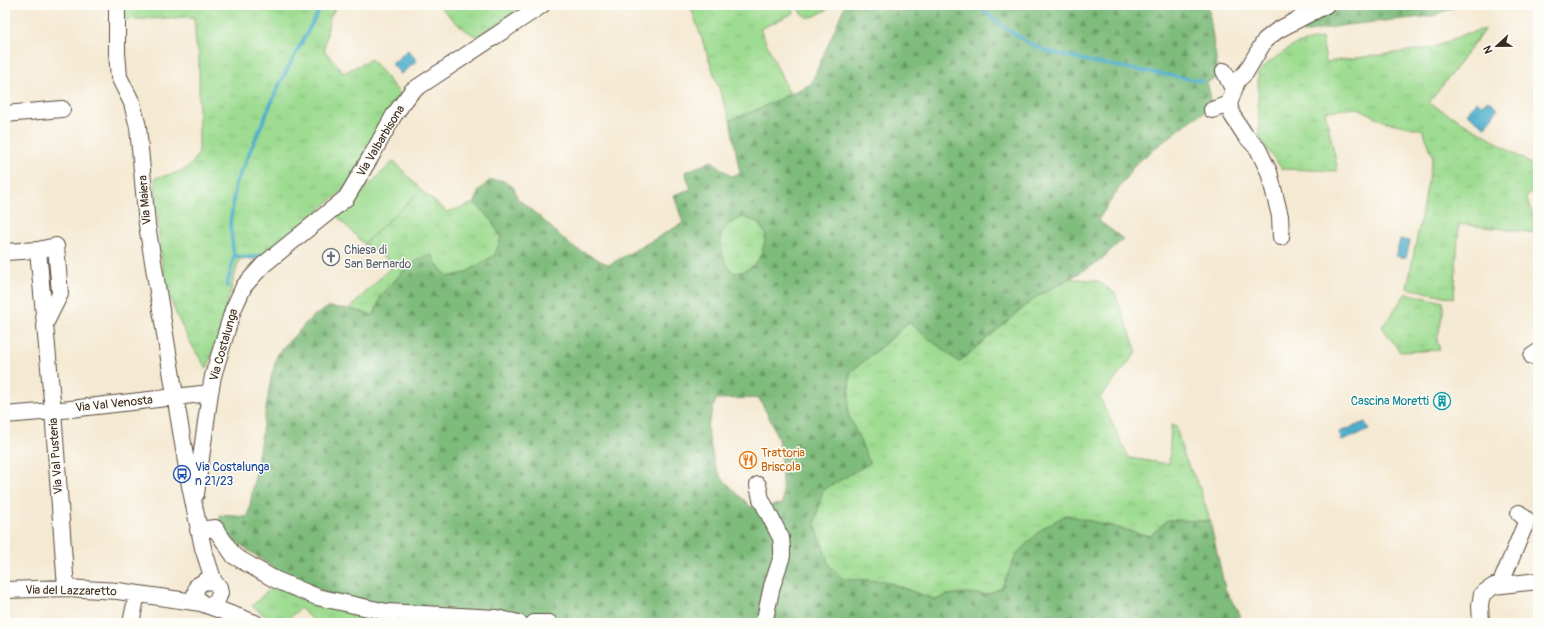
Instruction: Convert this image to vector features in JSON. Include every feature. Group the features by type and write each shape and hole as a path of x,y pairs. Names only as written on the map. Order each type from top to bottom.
{"street":[{"name":"Via Maiera","path":"116,5 117,53 120,77 132,103 138,127 147,225 176,397"},
{"name":"Via Valbarbisona","path":"238,297 244,286 263,265 346,198 394,115 412,92 542,5"},
{"path":"1212,110 1233,92 1265,40 1282,28 1326,5"},
{"path":"1224,72 1233,92 1232,115 1245,135 1258,149 1269,172 1280,216 1281,237"},
{"path":"5,114 62,109"},
{"name":"Via Val Pusteria","path":"5,252 38,250 53,411 66,588"},
{"name":"Via Costalunga","path":"194,507 213,376 238,297"},
{"name":"Via Costalunga","path":"207,593 202,548 176,397 210,393"},
{"name":"Via Val Venosta","path":"5,415 176,397"},
{"path":"758,485 760,499 781,538 782,548 782,556 772,586 764,623"},
{"path":"1497,585 1527,520 1519,513"},
{"path":"198,530 215,528 234,556 274,579 317,597 387,612 496,618 519,623"},
{"path":"1481,623 1480,605 1482,594 1497,585 1538,581"},
{"name":"Via del Lazzaretto","path":"5,590 66,588 118,591 176,600 207,593"},
{"path":"207,593 256,623"},
{"path":"131,623 137,594"},
{"path":"534,623 549,623"}],"green space":[{"path":"122,5 337,5 330,17 324,50 344,73 371,59 401,95 353,182 261,259 239,259 220,331 207,369 178,319 168,292 162,264 155,178 176,173 187,168 192,164 199,151 199,54 196,46 194,17 121,20"},
{"path":"439,5 527,5 477,37 456,23"},
{"path":"690,5 789,5 794,13 760,29 790,95 730,120"},
{"path":"796,5 836,5 808,18 802,14"},
{"path":"845,5 1208,5 1218,72 1215,79 1207,82 1211,98 1209,109 1190,121 1135,164 1098,220 1123,239 1097,263 1036,297 959,362 909,323 850,373 848,414 870,463 823,490 815,524 829,565 843,579 884,581 936,600 947,595 967,593 987,595 1002,587 1017,553 1043,528 1066,515 1150,536 1168,520 1210,521 1225,589 1241,616 1214,623 582,623 573,619 534,623 384,615 283,575 226,534 220,523 220,515 248,517 271,378 278,353 312,317 329,307 349,309 374,315 381,296 408,266 421,258 432,255 439,268 449,277 465,273 495,255 501,238 492,221 475,203 479,190 489,181 502,180 514,188 517,198 571,246 609,265 683,223 674,195 691,189 685,172 712,161 731,176 740,173 730,120 754,111 811,84","holes":["743,217 757,222 766,234 763,249 758,261 748,269 742,272 734,273 725,263 721,246 721,235 728,224","759,398 772,423 780,445 783,504 751,507 721,477 714,463 707,428 716,399"]},
{"path":"1345,5 1459,5 1433,16 1346,25 1303,33 1305,27"},
{"path":"1485,29 1429,103 1489,137 1538,169 1538,186 1526,198 1538,226 1538,233 1459,224 1454,298 1407,288 1433,156 1423,130 1386,122 1358,108 1325,111 1338,171 1282,169 1259,138 1258,73 1269,62 1296,44 1322,38 1326,62 1432,48 1465,34"},
{"path":"394,161 421,190 364,244 337,216"},
{"path":"421,190 447,212 475,203 492,221 501,238 495,255 465,273 449,277 439,268 432,255 408,266 381,296 374,315 349,309 394,264 364,244"},
{"path":"743,217 757,222 766,234 763,249 758,261 742,272 734,273 725,263 721,246 721,235 728,224"},
{"path":"1070,278 1097,281 1115,293 1137,352 1100,398 1129,458 1169,464 1171,425 1176,427 1184,456 1200,488 1210,521 1168,520 1150,536 1066,515 1017,553 1002,587 987,595 967,593 947,595 936,600 884,581 843,579 829,565 815,524 822,490 869,463 848,414 850,373 909,323 959,362 1036,297"},
{"path":"1406,293 1443,302 1444,307 1437,341 1440,350 1400,352 1382,327"},
{"path":"276,583 445,623 316,623 300,608 285,623 275,623 252,606"}],"water":[{"path":"408,50 417,61 401,74 392,64"},
{"path":"1488,100 1498,108 1485,127 1467,114 1476,101 1482,105"},
{"path":"1400,239 1410,241 1406,258 1396,256"},
{"path":"1365,422 1369,430 1342,441 1339,432"}],"waterway":[{"path":"227,286 234,256 230,224 236,183 280,83 322,5"},
{"path":"977,5 998,23 1025,41 1046,51 1092,62 1202,81"},
{"path":"234,256 254,257 265,254"}],"place":[{"name":"Chiesa di San Bernardo","path":"331,257"},
{"name":"Cascina Moretti","path":"1442,401"},
{"name":"Trattoria Briscola","path":"748,460"},
{"name":"Via Costalunga n 21/23","path":"182,474"}]}
